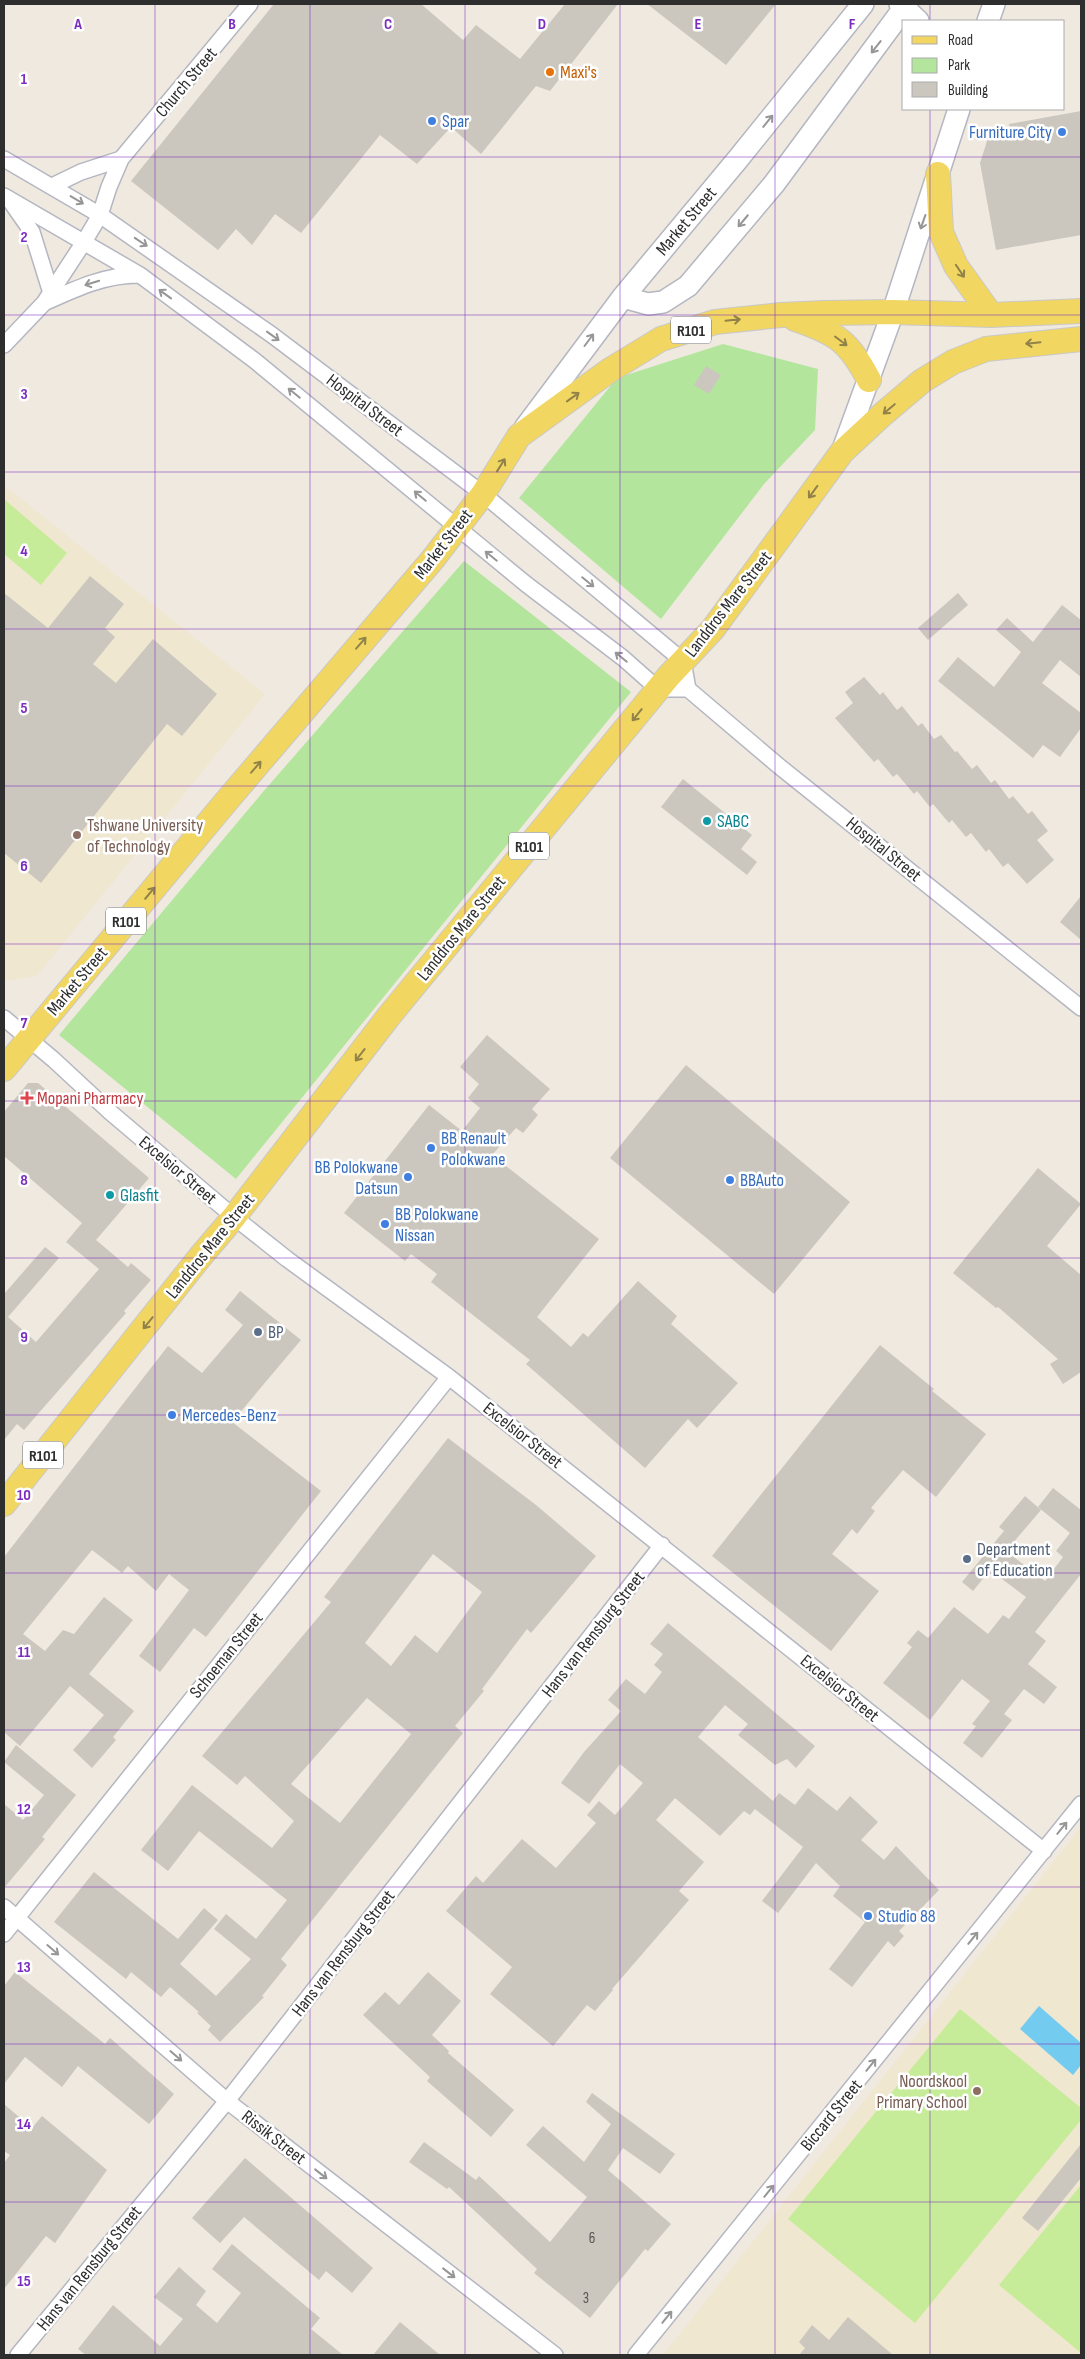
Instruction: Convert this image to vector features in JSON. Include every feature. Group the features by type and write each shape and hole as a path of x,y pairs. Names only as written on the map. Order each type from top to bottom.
{"main road":[{"name":"Market Street","path":"4,1070 28,1038 231,796 433,559 483,494 519,436 623,297 738,159 863,4"},
{"path":"988,20 994,4"},
{"path":"623,297 648,304 663,302 688,286 774,184 908,9"},
{"path":"943,110 941,165 942,232 956,266 991,315"},
{"path":"842,452 893,312 959,110"},
{"name":"R101","path":"519,436 610,370 661,339 715,322 781,315 893,312 991,315 1081,311"},
{"path":"781,315 819,327 842,340 857,356 869,380"},
{"name":"Landdros Mare Street","path":"4,1504 200,1257 234,1217 389,1016 658,689 713,629 842,452 915,387 953,362 986,348 1081,339"}],"street":[{"name":"Church Street","path":"4,346 47,298 84,242 100,215 109,187 122,159 250,4"},
{"name":"Hospital Street","path":"4,159 100,215 272,335 483,494 683,660"},
{"path":"52,186 81,172 122,159"},
{"path":"7,197 32,232 45,280 47,298"},
{"name":"Hospital Street","path":"7,197 140,275 254,360 526,584 623,658 658,689"},
{"name":"Church Street","path":"47,298 112,277 140,275"},
{"path":"658,689 688,690 683,660"},
{"name":"Hospital Street","path":"688,690 780,767 1081,1008"},
{"name":"Excelsior Street","path":"4,1018 110,1112 234,1217 287,1259 449,1377 1044,1851"},
{"name":"Schoeman Street","path":"4,1934 449,1377"},
{"name":"Hans van Rensburg Street","path":"18,2355 227,2101 662,1545"},
{"name":"Biccard Street","path":"636,2355 1081,1804"},
{"name":"Rissik Street","path":"4,1907 227,2101 555,2355"}],"shaded area":[{"name":"Tshwane University of Technology","path":"4,485 265,694 37,976 8,981 4,978"},
{"name":"Noordskool Primary School","path":"1081,1827 1081,2355 663,2355"}],"green space":[{"path":"723,344 818,369 815,430 764,484 661,619 519,498 617,378"},
{"path":"4,499 67,553 41,585 4,554"},
{"path":"464,561 631,692 236,1179 59,1035 263,792"},
{"path":"960,2009 1081,2108 1081,2120 915,2323 788,2219"},
{"path":"1081,2185 1081,2353 999,2285"}],"water":[{"path":"1039,2006 1081,2043 1081,2065 1073,2075 1020,2029"}],"building":[{"path":"274,4 421,4 463,40 476,25 520,59 565,4 618,4 550,91 536,86 481,154 451,127 417,164 380,135 301,233 275,214 252,245 236,229 218,250 131,181"},
{"path":"647,4 776,4 726,65"},
{"path":"1081,111 1081,235 996,250 980,163 988,138 1011,134 1009,124"},
{"path":"706,366 721,375 709,394 694,385"},
{"path":"90,576 124,604 105,628 115,637 93,664 116,683 153,639 217,694 182,736 167,724 41,883 4,853 4,593 48,628"},
{"path":"958,593 968,605 928,640 918,628"},
{"path":"1062,605 1081,620 1081,677 1060,660 1042,683 1081,713 1081,728 1060,757 1043,745 1033,758 938,681 958,657 994,687 1021,652 996,630 1007,618 1033,642"},
{"path":"864,677 880,695 883,692 897,710 902,706 918,726 922,723 934,739 941,735 972,769 977,765 991,783 995,780 1009,799 1013,796 1028,814 1032,811 1048,831 1037,840 1054,860 1027,884 1008,863 1003,867 989,849 986,852 971,833 966,837 952,820 949,823 933,804 930,807 917,791 914,794 897,774 893,777 878,759 874,762 835,718 853,703 845,692"},
{"name":"SABC","path":"683,779 752,835 741,849 757,862 747,875 661,807"},
{"path":"1081,896 1081,940 1060,922"},
{"path":"487,1035 550,1089 532,1109 538,1115 523,1133 516,1128 492,1155 599,1239 537,1317 571,1347 583,1333 588,1337 638,1281 677,1316 671,1324 738,1383 697,1428 688,1419 645,1468 526,1364 530,1360 431,1282 437,1274 411,1254 405,1261 344,1213 429,1105 462,1131 480,1108 468,1098 479,1084 460,1067"},
{"name":"BBAuto","path":"686,1065 850,1202 774,1294 610,1158"},
{"path":"28,1083 38,1083 149,1178 96,1240 128,1267 131,1263 151,1280 124,1311 126,1313 24,1430 17,1424 4,1440 4,1294 45,1247 59,1258 8,1317 36,1342 99,1269 66,1242 82,1223 4,1156 4,1112"},
{"path":"1038,1168 1081,1204 1047,1246 1081,1275 1081,1372 1063,1384 1050,1364 1058,1359 998,1307 996,1308 953,1273"},
{"path":"240,1291 301,1340 232,1422 321,1491 206,1637 194,1628 160,1672 139,1656 189,1590 169,1574 156,1591 128,1566 122,1573 92,1550 23,1634 45,1651 63,1630 74,1634 104,1597 133,1620 89,1674 134,1711 113,1737 116,1740 92,1768 73,1750 104,1715 70,1686 20,1746 4,1732 4,1557 168,1346 202,1373 243,1325 225,1310"},
{"path":"880,1345 934,1389 932,1391 986,1434 936,1497 903,1470 871,1508 875,1511 857,1534 852,1529 832,1554 879,1591 831,1651 712,1556"},
{"path":"448,1438 536,1505 596,1556 531,1633 527,1629 482,1689 484,1691 455,1726 463,1733 281,1959 287,1965 262,1996 264,1997 220,2042 208,2030 211,2026 197,2013 199,2012 170,1987 161,1997 131,1972 126,1979 54,1922 94,1872 178,1939 204,1908 218,1920 180,1964 216,1996 251,1959 214,1929 226,1914 256,1939 287,1900 199,1831 168,1871 141,1850 192,1785 272,1848 294,1821 245,1776 237,1785 202,1756 331,1602 324,1597","holes":["433,1554 482,1592 437,1653 415,1635 391,1666 365,1643","367,1698 411,1734 340,1823 291,1784"]},
{"path":"1053,1488 1081,1510 1081,1574 1035,1632 1046,1641 1028,1664 1057,1687 1044,1704 1024,1689 1004,1714 1012,1720 982,1758 963,1743 976,1726 972,1724 990,1701 962,1679 930,1720 883,1683 912,1647 907,1643 918,1630 928,1638 954,1607 988,1634 1003,1615 1009,1619 1026,1597 990,1570 973,1591 962,1582 1004,1531 999,1527 1025,1496 1041,1510 1006,1551 1045,1581 1063,1557 1056,1551 1070,1533 1038,1507"},
{"path":"668,1623 815,1746 796,1768 787,1759 775,1765 738,1735 748,1724 725,1705 698,1737 773,1801 779,1793 795,1805 808,1788 837,1811 850,1796 878,1822 861,1840 884,1860 896,1846 939,1890 899,1931 904,1936 894,1947 888,1941 852,1987 829,1969 865,1922 833,1896 840,1886 816,1863 778,1913 762,1901 803,1847 755,1809 750,1815 744,1811 720,1836 675,1798 656,1820 704,1862 679,1891 689,1900 595,2011 587,2005 553,2046 490,1994 512,1967 446,1911 476,1876 483,1883 522,1839 556,1868 596,1823 587,1815 599,1801 615,1815 643,1783 620,1764 589,1804 561,1783 584,1752 621,1711 608,1700 626,1679 645,1694 662,1672 654,1665 663,1654 650,1644"},
{"path":"16,1745 76,1795 42,1837 45,1839 4,1888 4,1804 23,1820 44,1795 4,1762"},
{"path":"15,1972 105,2044 110,2038 174,2094 149,2124 78,2066 62,2087 25,2057 4,2084 4,1986"},
{"path":"428,1972 461,2001 432,2035 449,2051 448,2053 514,2110 491,2137 427,2081 430,2077 363,2015 385,1992 399,2005"},
{"path":"592,2093 675,2154 660,2174 623,2148 608,2170 671,2224 648,2251 645,2249 590,2318 534,2273 537,2269 449,2187 447,2189 409,2162 424,2142 476,2180 479,2176 550,2242 587,2197 526,2145 543,2126 584,2162 611,2124 586,2102"},
{"path":"4,2104 32,2128 42,2116 107,2170 55,2243 46,2236 4,2289 4,2163 10,2155 4,2151"},
{"path":"1081,2144 1081,2178 1038,2231 1022,2218"},
{"path":"245,2158 373,2268 352,2293 326,2271 319,2280 244,2217 220,2243 192,2218"},
{"path":"232,2244 320,2318 311,2329 343,2355 86,2355 78,2349 113,2305 160,2346 183,2319 154,2297 179,2267 206,2291 196,2305 217,2323 241,2293 212,2269"},
{"path":"848,2317 893,2355 799,2355 805,2348 799,2342 812,2325 829,2340"},
{"path":"400,2322 440,2355 373,2355"}],"place":[{"name":"Maxi's","path":"550,72"},
{"name":"Spar","path":"432,121"},
{"name":"Furniture City","path":"1062,132"},
{"name":"SABC","path":"707,821"},
{"name":"Tshwane University of Technology","path":"77,835"},
{"name":"Mopani Pharmacy","path":"27,1098"},
{"name":"BB Renault Polokwane","path":"431,1148"},
{"name":"BB Polokwane Datsun","path":"408,1177"},
{"name":"BBAuto","path":"730,1180"},
{"name":"Glasfit","path":"110,1195"},
{"name":"BB Polokwane Nissan","path":"385,1224"},
{"name":"BP","path":"258,1332"},
{"name":"Mercedes-Benz","path":"172,1415"},
{"name":"Department of Education","path":"967,1559"},
{"name":"Studio 88","path":"868,1916"},
{"name":"Noordskool Primary School","path":"977,2091"}]}
